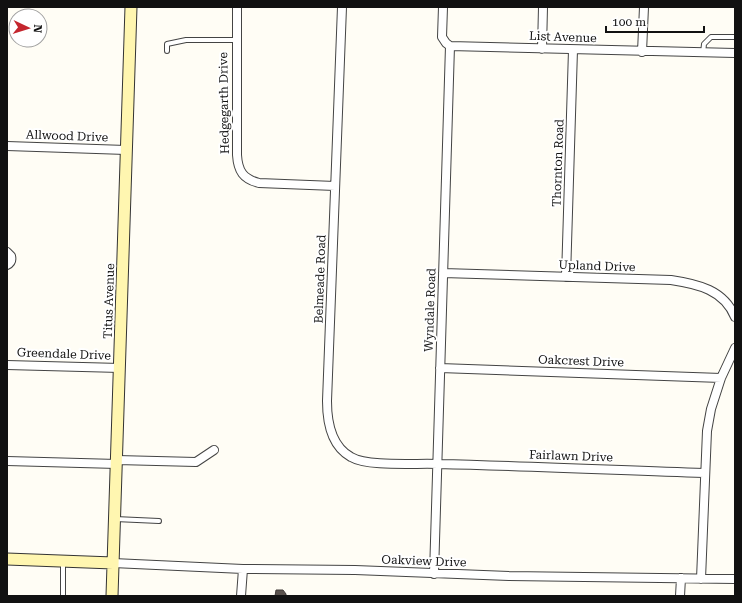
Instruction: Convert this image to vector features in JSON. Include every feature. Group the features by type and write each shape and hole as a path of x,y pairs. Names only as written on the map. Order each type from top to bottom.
{"main road":[{"name":"Titus Avenue","path":"112,596 131,7"},
{"path":"7,560 113,563"}],"street":[{"name":"Hedgegarth Drive","path":"237,7 237,155 239,171 247,179 259,183 335,186"},
{"name":"Belmeade Road","path":"342,7 327,414 331,430 338,446 344,452 357,460 371,463 437,464"},
{"path":"443,7 442,37 450,46"},
{"path":"542,49 543,7"},
{"path":"642,52 644,7"},
{"name":"List Avenue","path":"450,46 642,52 735,53"},
{"name":"Wyndale Road","path":"434,574 450,46"},
{"name":"Thornton Road","path":"566,277 573,50"},
{"name":"Allwood Drive","path":"7,146 126,150"},
{"path":"7,252 11,256 12,260 7,265"},
{"name":"Upland Drive","path":"443,272 671,280 686,282 706,288 720,296 727,302 735,317"},
{"path":"702,578 704,473 708,421 721,378 735,348"},
{"name":"Greendale Drive","path":"7,365 120,368"},
{"name":"Oakcrest Drive","path":"440,368 721,378"},
{"path":"7,461 196,462 214,450"},
{"name":"Fairlawn Drive","path":"437,464 704,473"},
{"name":"Oakview Drive","path":"113,563 243,569 355,570 434,574 735,579"},
{"path":"242,596 243,569"},
{"path":"680,578 680,596"}],"lane":[{"path":"703,53 704,44 711,37 735,37"},
{"path":"167,51 167,44 186,40 236,40"},
{"path":"114,519 159,521"},
{"path":"63,561 63,596"}],"building":[{"path":"276,590 283,590 286,596 275,596"}]}
